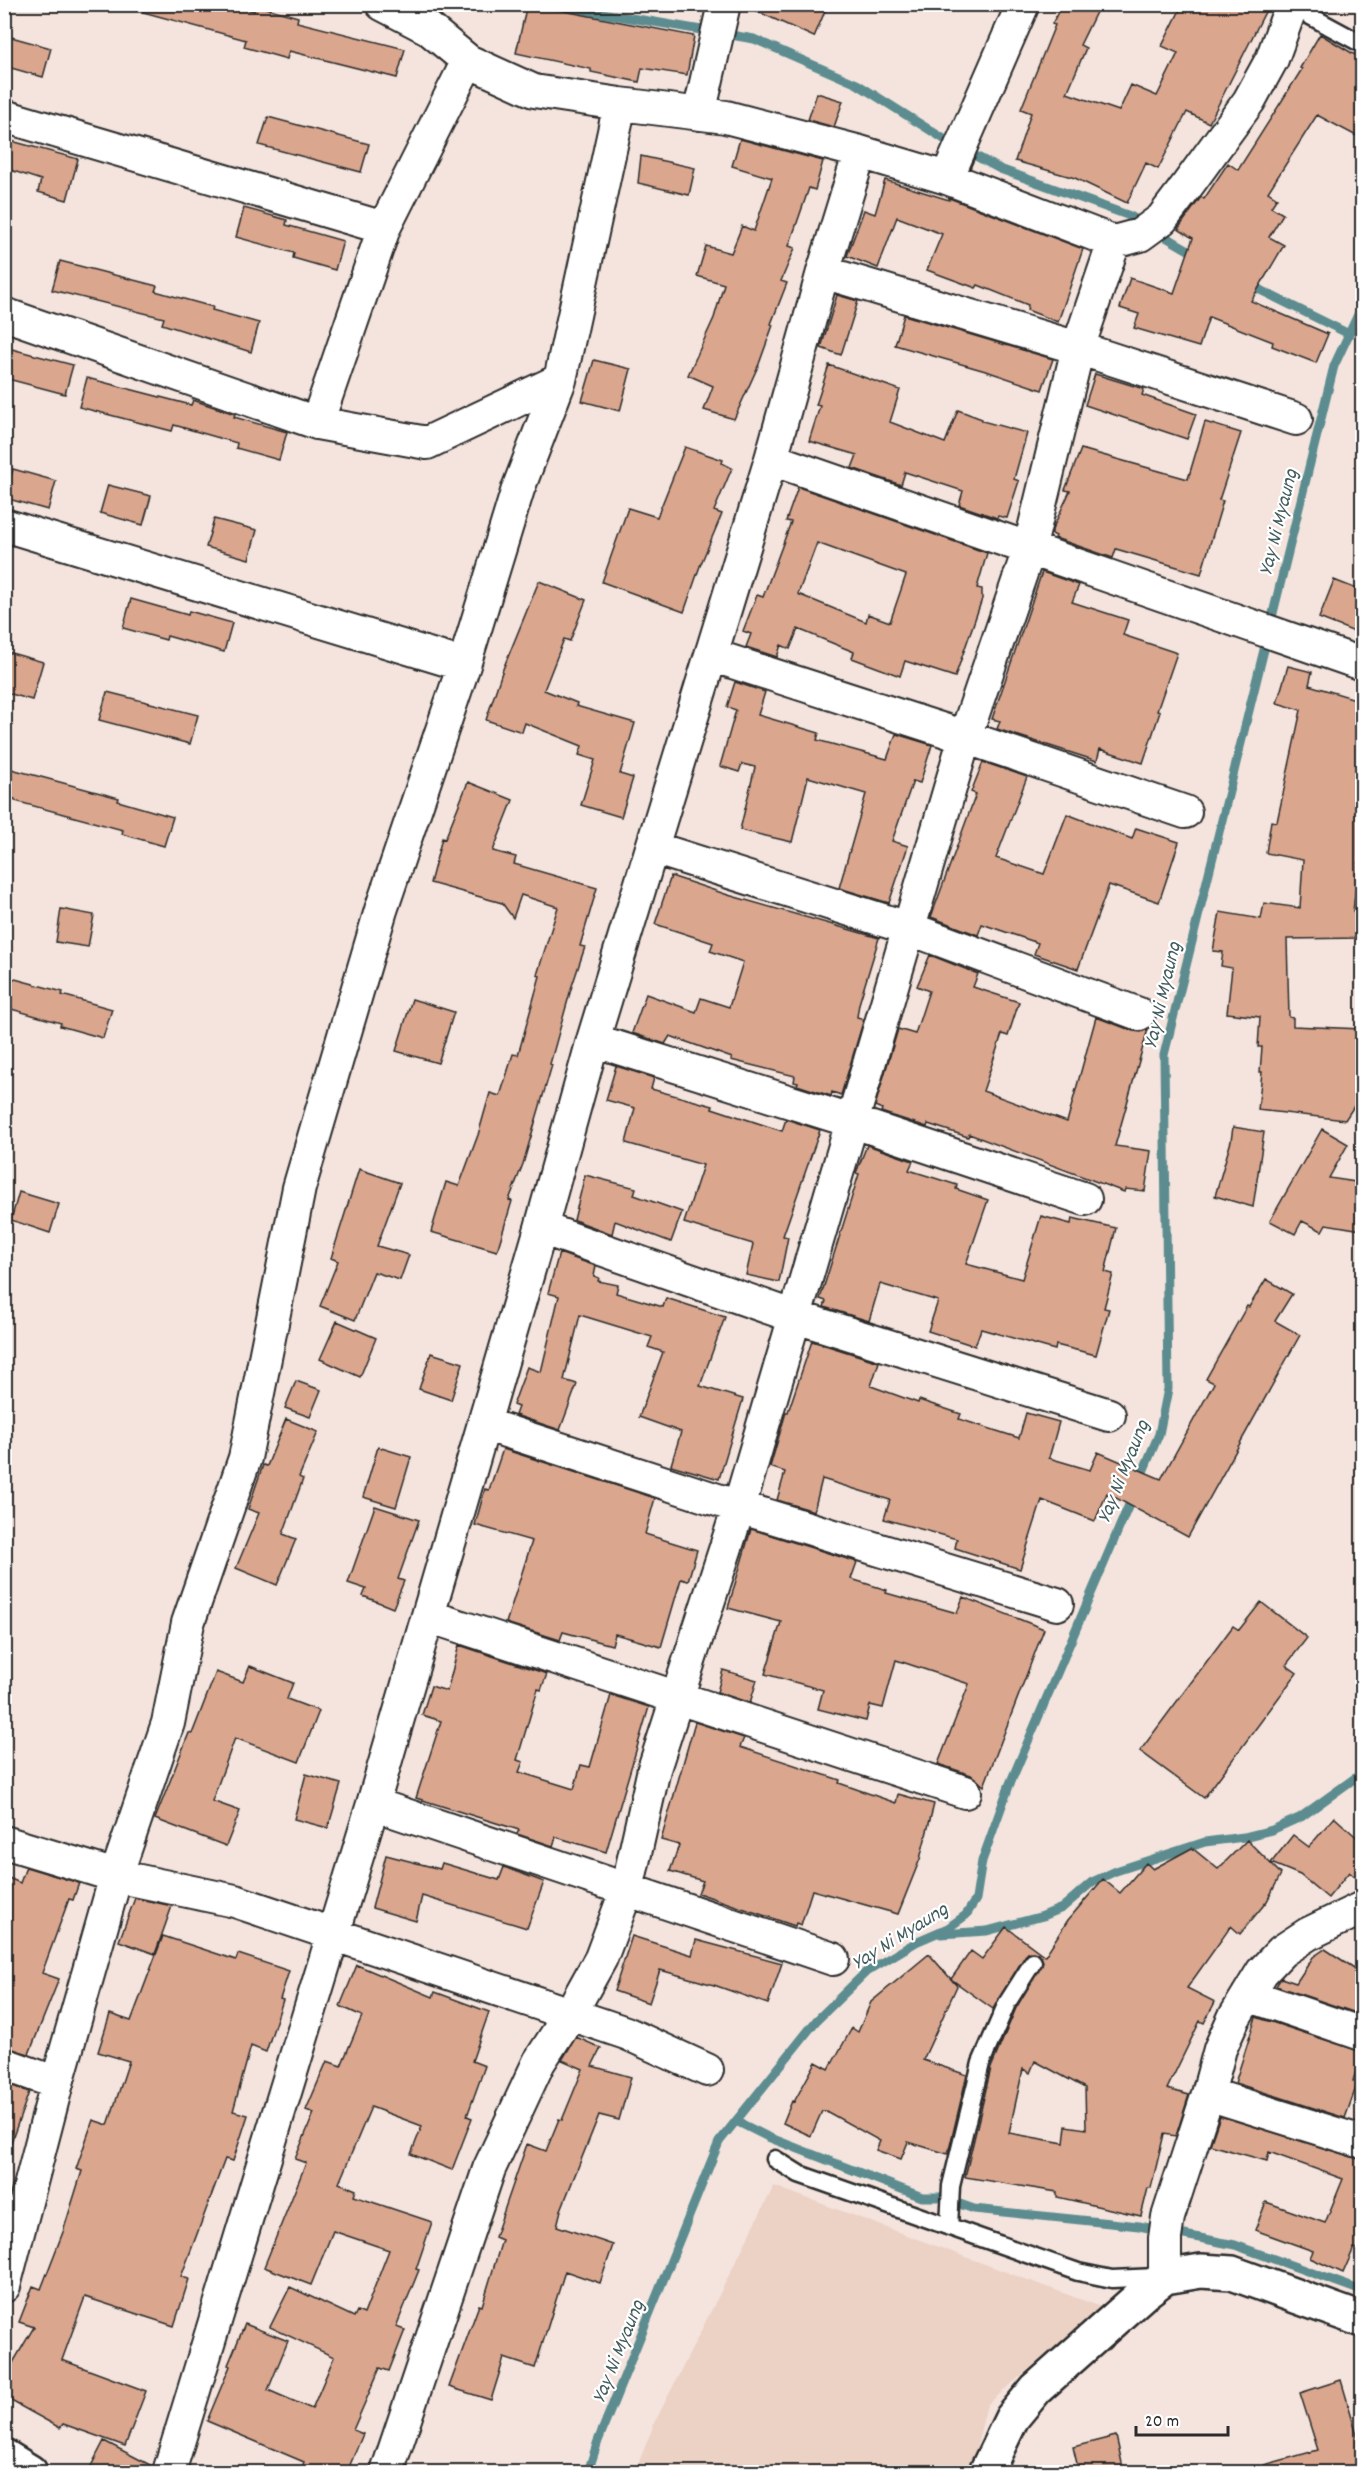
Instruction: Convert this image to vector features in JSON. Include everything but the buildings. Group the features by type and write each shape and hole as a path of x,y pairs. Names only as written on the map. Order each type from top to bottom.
{"street":[{"path":"382,4 428,28 468,61 534,91 726,117 860,152 947,178 1114,242 1140,235 1162,219 1181,194 1249,101 1272,59 1291,5"},
{"path":"699,114 724,4"},
{"path":"947,178 1023,4"},
{"path":"317,423 384,228 468,61"},
{"path":"4,2286 57,2083 116,1876 168,1723 188,1623 245,1458 299,1188 381,910 464,665 518,489 560,380 620,104"},
{"path":"4,116 384,228"},
{"path":"169,2472 373,1804 541,1228 593,1040 771,459 823,272 860,152"},
{"path":"387,2472 489,2169 538,2062 570,2014 601,1958 627,1889 654,1769 739,1507 793,1316 965,737 1029,550 1078,348 1114,242"},
{"path":"823,272 1078,348 1296,419"},
{"path":"4,314 317,423 427,443 560,380"},
{"path":"771,459 1362,664"},
{"path":"4,525 464,665"},
{"path":"711,655 965,737 1185,812"},
{"path":"653,848 908,928 1139,1014"},
{"path":"593,1040 851,1121 1084,1199"},
{"path":"541,1228 793,1316 1109,1415"},
{"path":"484,1424 739,1507 1056,1604"},
{"path":"428,1616 965,1792"},
{"path":"373,1804 833,1959"},
{"path":"4,1842 116,1876 235,1901 626,2033 707,2070"},
{"path":"1165,2277 1167,2228 1220,2049 1234,2018 1262,1972 1282,1951 1308,1934 1362,1908"},
{"path":"1248,1995 1362,2034"},
{"path":"4,2064 57,2083"},
{"path":"1208,2094 1362,2142"},
{"path":"986,2472 1012,2418 1036,2389 1165,2277 1201,2271 1232,2273 1362,2320"},
{"path":"4,2456 30,2472"}],"lane":[{"path":"1291,5 1362,44"},
{"path":"949,2227 951,2187 981,2063 1007,2003 1033,1962"},
{"path":"775,2159 799,2174 1078,2272 1112,2279 1165,2277"}],"shaded area":[{"path":"774,2186 1101,2307 987,2405 970,2472 635,2472 654,2424"}],"waterway":[{"path":"549,4 754,39 857,84 944,139 1000,169 1130,216 1197,255"},
{"path":"1248,284 1349,334"},
{"name":"Yay Ni Myaung","path":"1139,1481 1159,1434 1168,1389 1164,1055 1334,366 1362,306"},
{"name":"Yay Ni Myaung","path":"588,2472 598,2441 719,2142 816,2021 866,1972 918,1941 948,1928 966,1915 976,1899 982,1861 1009,1786 1134,1493"},
{"path":"941,1934 987,1931 1043,1916 1062,1908 1092,1882 1116,1871 1205,1842 1244,1837 1272,1830 1301,1817 1362,1773"},
{"path":"736,2121 768,2137 922,2197 940,2197 974,2209 1139,2226 1235,2245 1362,2291"}]}
